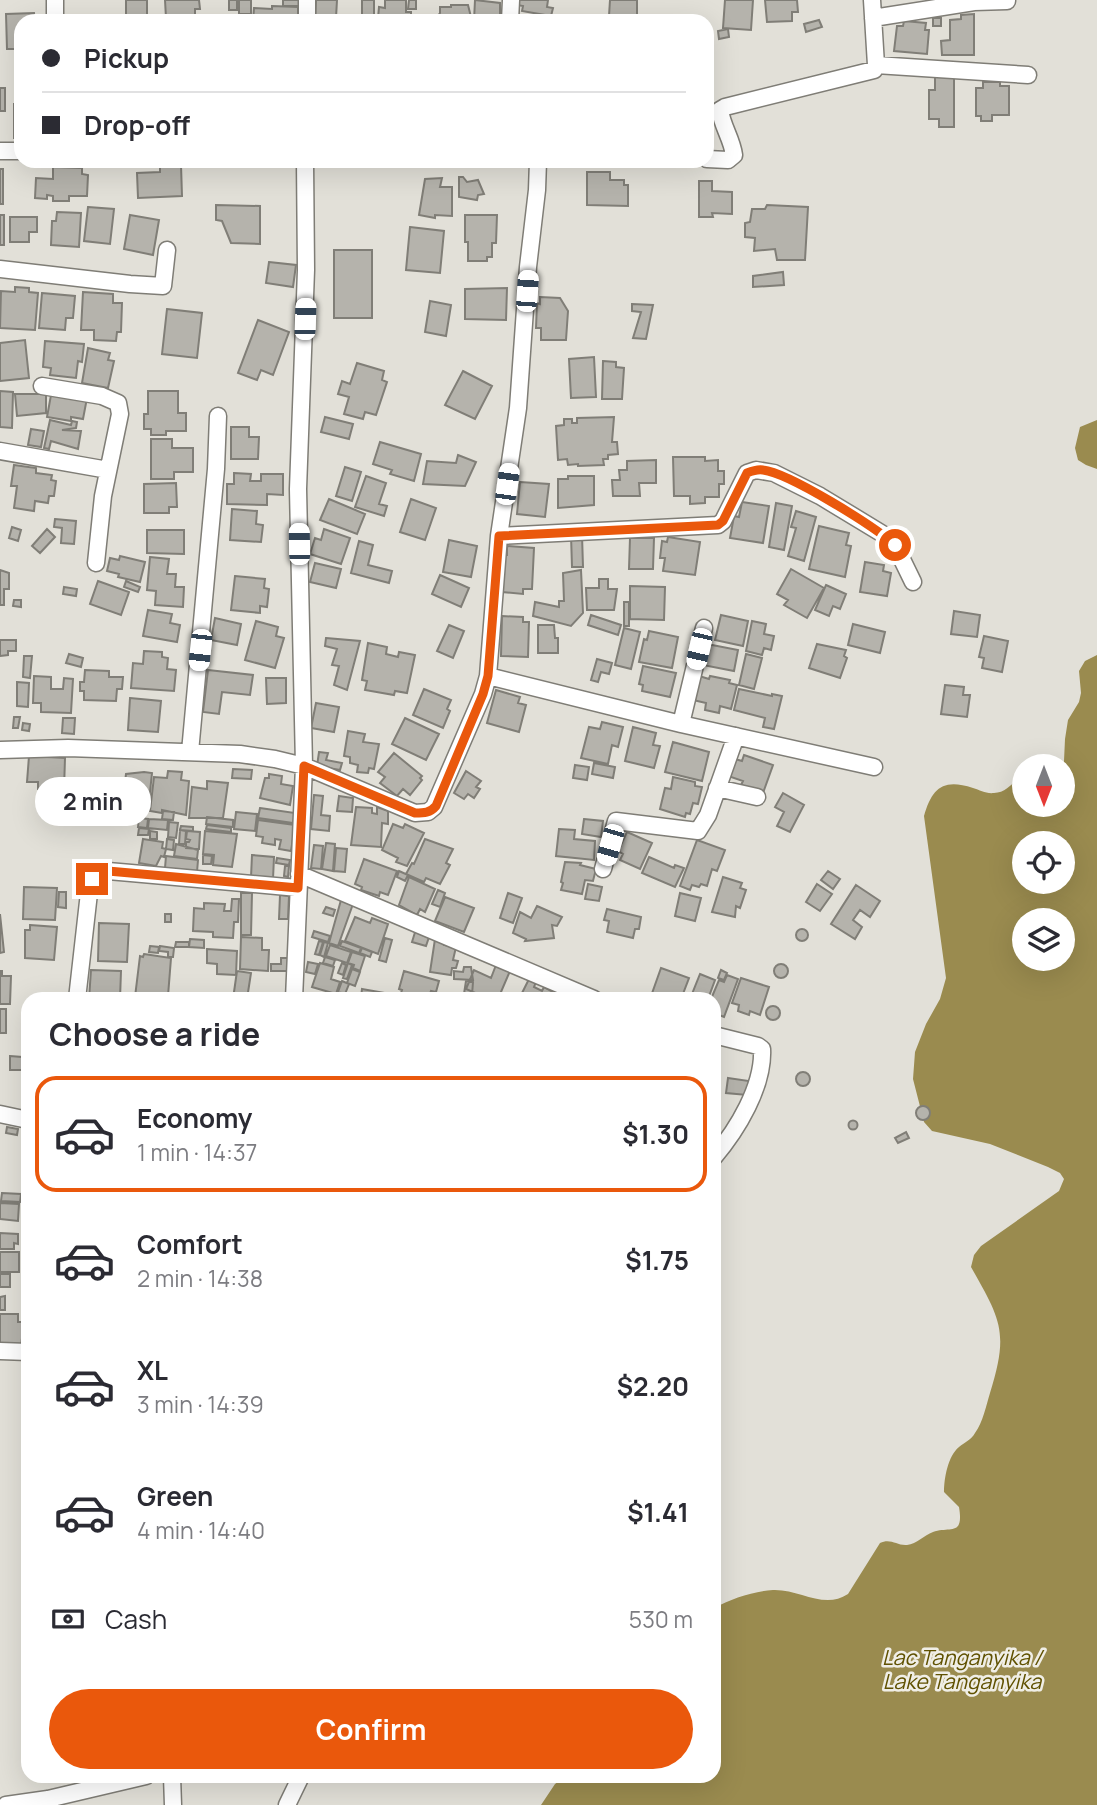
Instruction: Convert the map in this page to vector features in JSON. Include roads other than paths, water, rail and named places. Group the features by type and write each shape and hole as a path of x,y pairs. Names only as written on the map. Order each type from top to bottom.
{"street":[{"path":"714,159 728,160 734,155 721,118 720,110 725,107 874,70 876,65 872,0"},
{"path":"873,18 974,2 1007,1"},
{"path":"876,65 1028,75"},
{"path":"294,992 304,766 298,489 306,270 305,168"},
{"path":"0,750 68,748 240,754 304,766 415,813 428,812 436,806 488,676 499,536 518,408 538,168"},
{"path":"0,269 163,286 167,250"},
{"path":"41,386 102,396 118,403 120,414 107,470 96,563"},
{"path":"190,752 215,482 218,416"},
{"path":"0,451 107,470"},
{"path":"499,536 718,525 723,521 747,473 764,470 820,496 881,533 895,545 913,582"},
{"path":"681,724 704,628"},
{"path":"488,676 681,724 874,766"},
{"path":"603,869 616,821 698,831 708,815 736,736"},
{"path":"717,788 757,797"},
{"path":"78,992 90,884 98,873 108,871 298,881 576,992"},
{"path":"721,1037 758,1046 762,1054 760,1077 731,1137 721,1149"},
{"path":"0,1114 21,1118"},
{"path":"0,1351 21,1352"},
{"path":"6,1805 115,1783"},
{"path":"172,1783 173,1805"},
{"path":"287,1805 298,1783"}],"water":[{"path":"1097,420 1097,469 1078,460 1075,448 1080,427"},
{"name":"Lac Tanganyika / Lake Tanganyika","path":"1097,655 1097,1805 541,1805 556,1783 721,1783 721,1605 742,1596 773,1590 793,1592 821,1600 839,1598 848,1594 880,1543 887,1541 911,1544 933,1532 957,1527 959,1523 959,1507 944,1492 946,1474 955,1451 978,1429 996,1372 1000,1340 995,1314 971,1267 974,1255 981,1246 1059,1191 1064,1179 1060,1173 1048,1167 990,1144 932,1131 924,1122 913,1079 915,1052 940,999 946,978 924,816 935,792 946,785 963,785 998,793 1012,784 1012,817 1075,817 1075,754 1064,754 1065,739 1068,720 1079,702 1079,671 1085,661"}]}
